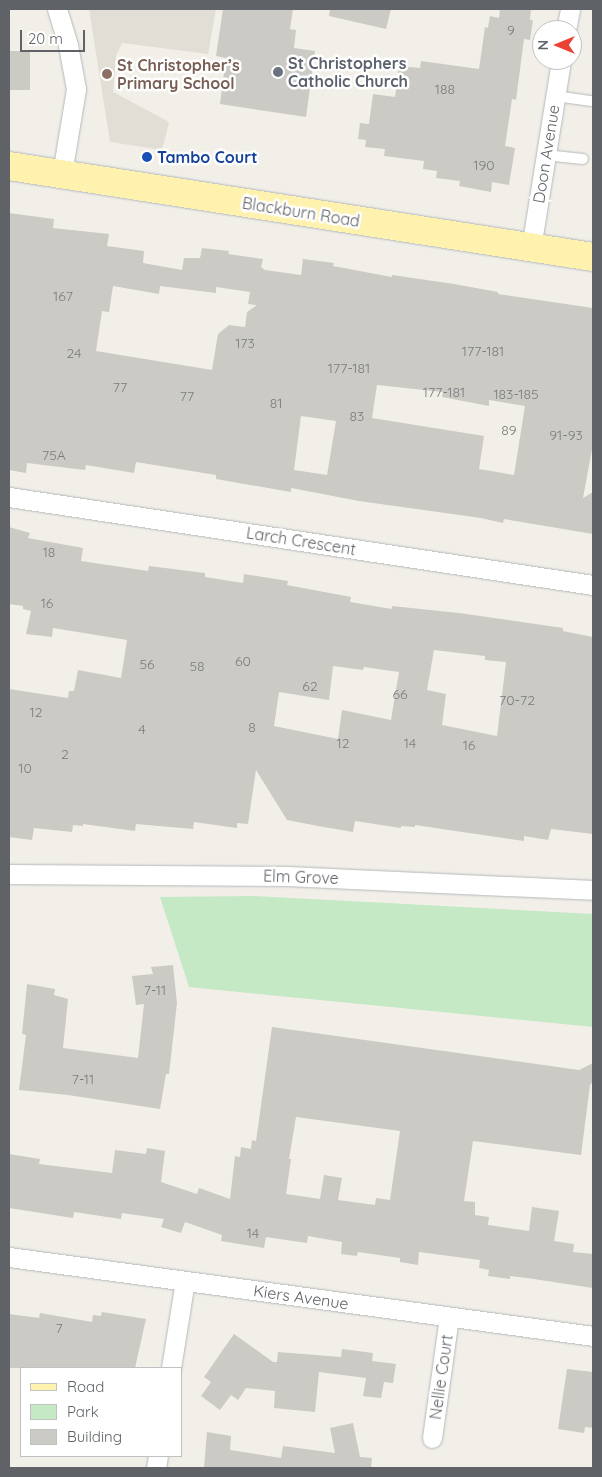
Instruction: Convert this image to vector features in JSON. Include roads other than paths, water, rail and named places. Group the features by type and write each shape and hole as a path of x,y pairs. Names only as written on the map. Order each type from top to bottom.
{"main road":[{"name":"Blackburn Road","path":"9,166 593,257"}],"street":[{"path":"58,9 68,45 76,89 62,174"},
{"name":"Doon Avenue","path":"531,248 559,70"},
{"name":"Larch Crescent","path":"9,497 593,585"},
{"name":"Elm Grove","path":"9,874 287,876 593,890"},
{"name":"Kiers Avenue","path":"9,1257 593,1336"},
{"path":"172,1367 185,1281"},
{"name":"Nellie Court","path":"432,1438 449,1316"}],"lane":[{"path":"555,96 592,101"},
{"path":"545,155 583,160"}],"place":[{"name":"St Christophers Catholic Church","path":"278,72"},
{"name":"St Christopher’s Primary School","path":"107,74"},
{"name":"Tambo Court","path":"147,157"}]}
